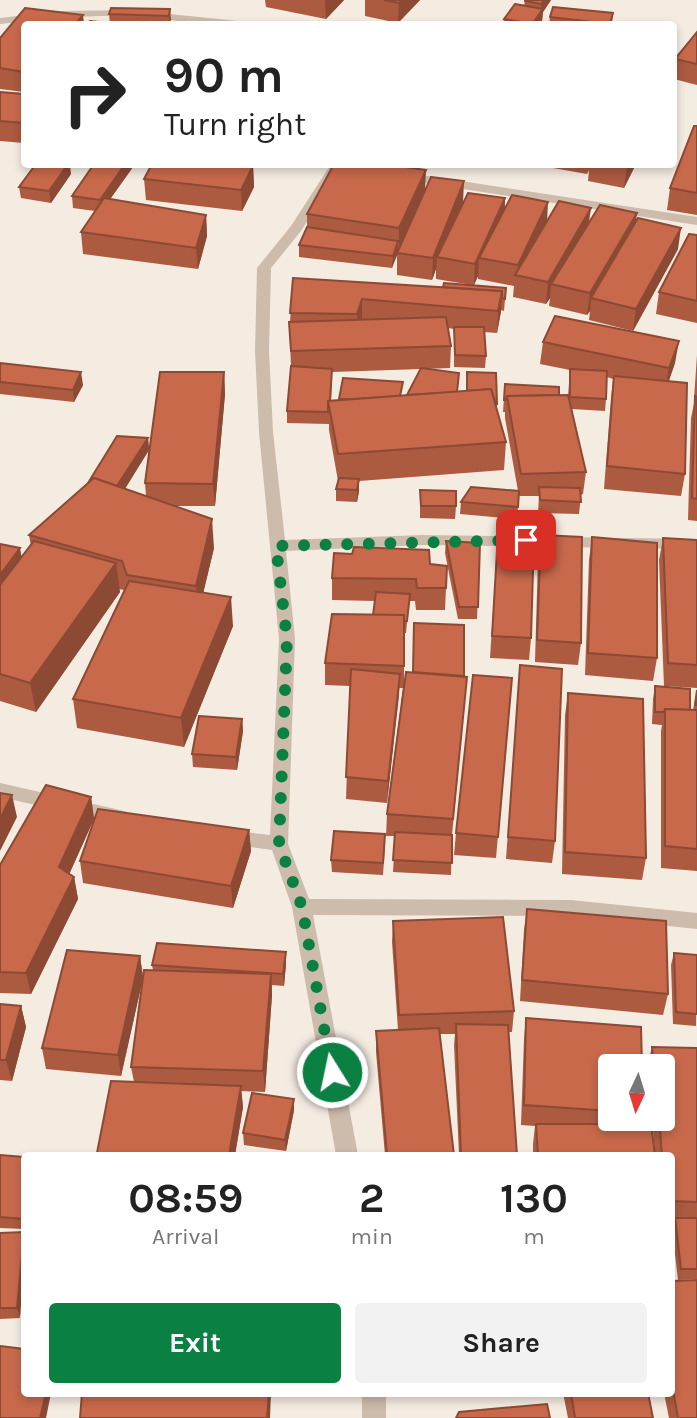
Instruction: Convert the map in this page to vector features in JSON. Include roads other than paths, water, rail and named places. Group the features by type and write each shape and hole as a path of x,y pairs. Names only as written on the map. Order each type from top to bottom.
{"street":[{"path":"0,21 62,15 131,13 209,21"},
{"path":"340,168 264,268 262,351 276,546 287,639 279,844 302,907 346,1152"},
{"path":"391,174 539,194 697,221"},
{"path":"276,546 449,540 697,544"},
{"path":"0,790 133,819"},
{"path":"209,834 279,844"},
{"path":"302,907 571,908 697,921"},
{"path":"373,1418 374,1397"}]}
